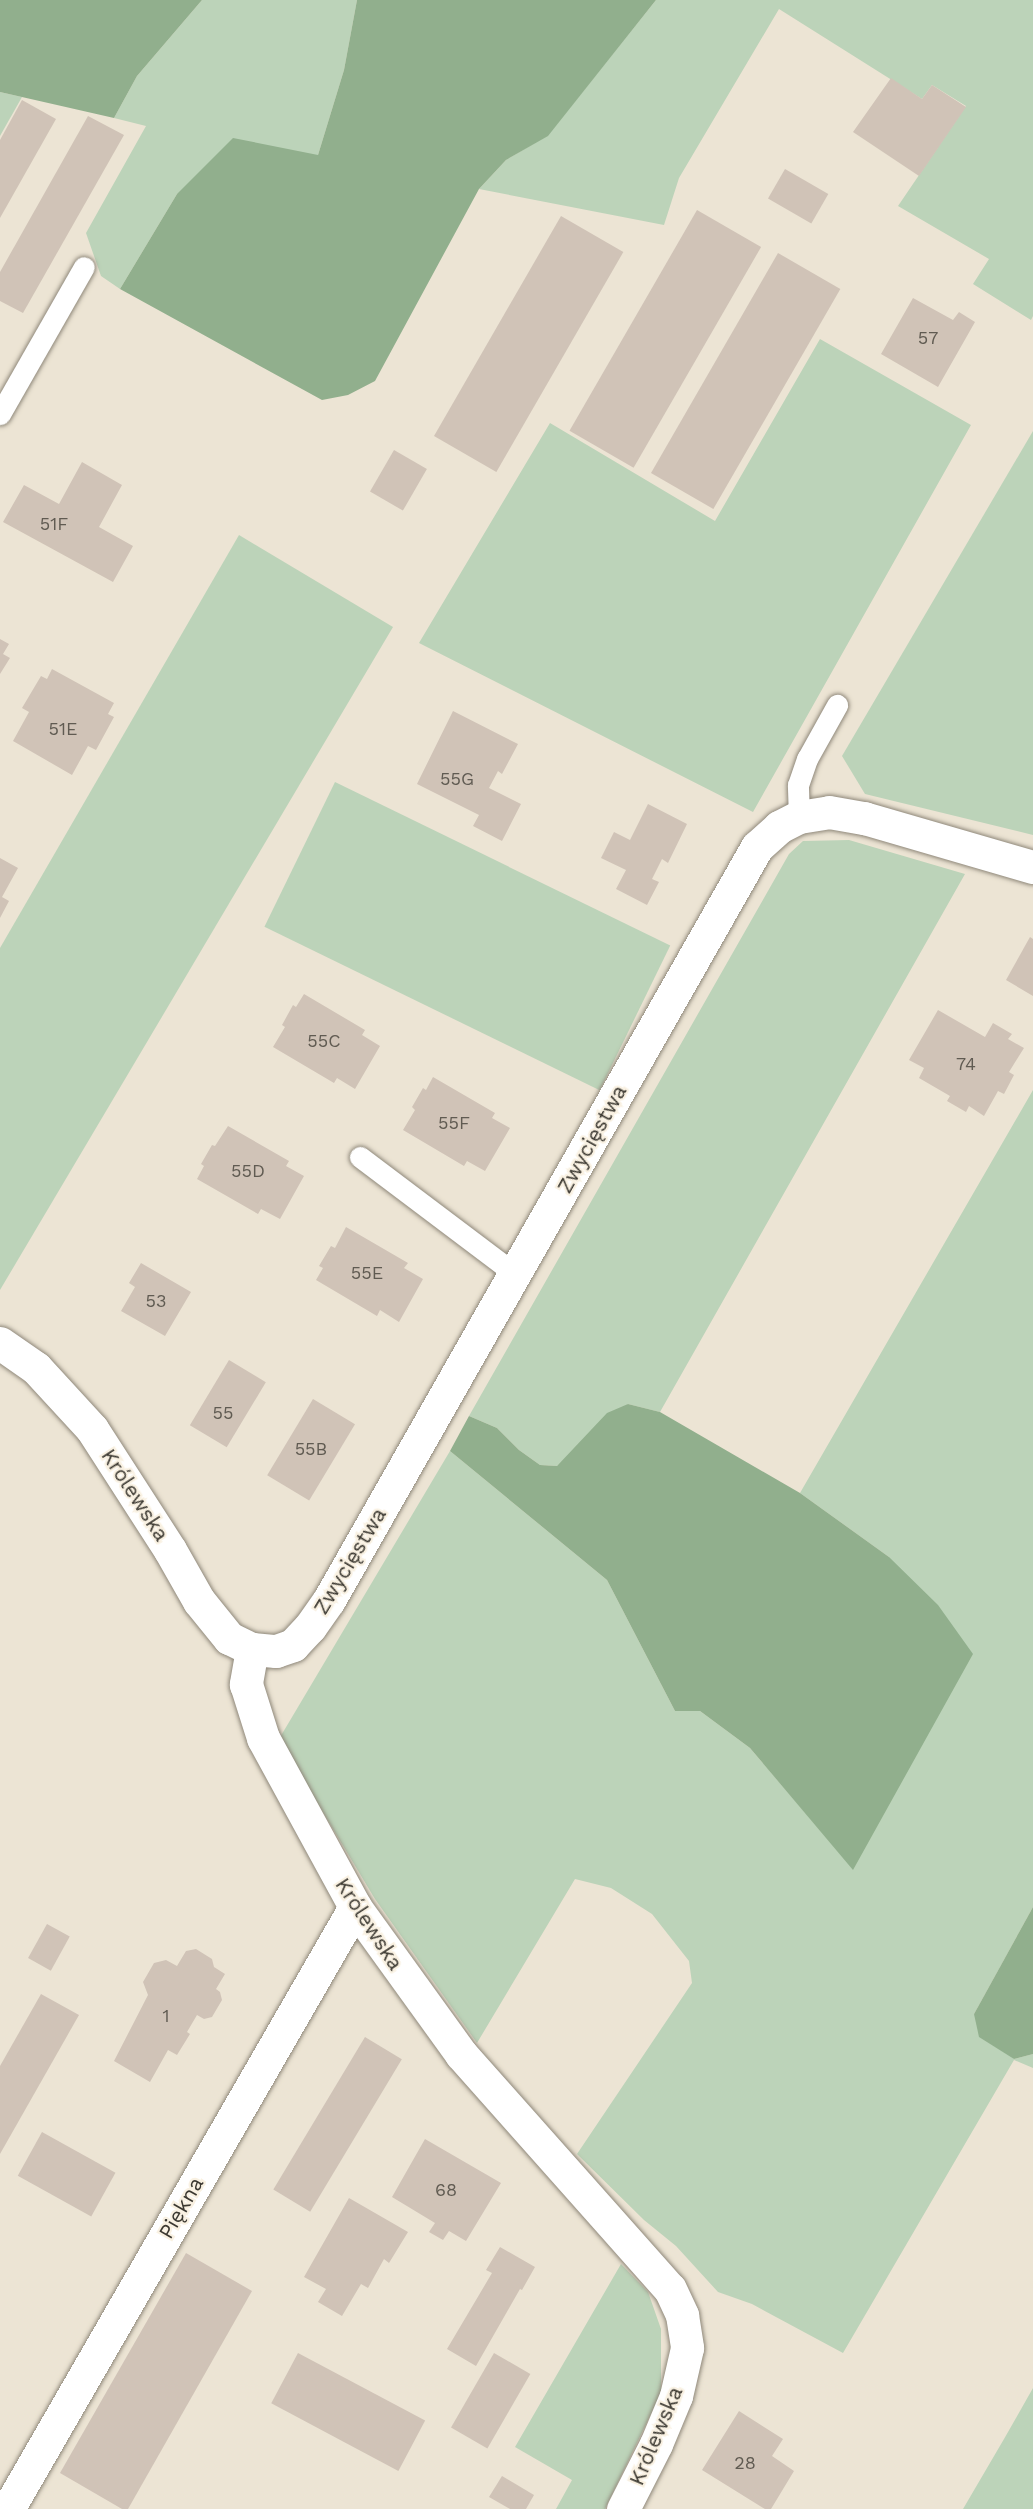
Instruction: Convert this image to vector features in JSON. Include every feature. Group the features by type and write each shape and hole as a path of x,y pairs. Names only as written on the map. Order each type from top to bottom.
{"street":[{"name":"Zwycięstwa","path":"252,1649 276,1651 293,1645 316,1618 515,1274 757,847 780,827 799,817 829,812 864,818 1033,867"},
{"name":"Królewska","path":"0,1343 36,1368 92,1429 170,1550 199,1601 229,1638 252,1649 246,1684 262,1738 355,1907 461,2054 670,2289 682,2315 687,2348 676,2396 656,2444 623,2509"},
{"name":"Piękna","path":"8,2509 355,1907"}],"lane":[{"path":"0,414 84,267"},
{"path":"799,817 798,785 807,759 837,705"},
{"path":"360,1157 515,1274"}],"green space":[{"path":"0,0 202,0 137,76 114,118 0,92"},
{"path":"202,0 357,0 344,70 318,155 177,194 120,289 101,276 86,233 146,126 114,118 137,76"},
{"path":"357,0 656,0 548,136 506,160 479,189 375,381 348,395 322,400 120,289 177,194 233,138 318,155 344,70"},
{"path":"656,0 1033,0 1033,316 1031,320 973,284 989,259 898,206 966,106 932,85 922,99 779,9 679,178 664,225 479,189 506,160 548,135"},
{"path":"0,92 22,97 0,136"},
{"path":"820,339 971,425 753,812 419,643 550,423 715,521"},
{"path":"1033,431 1033,835 865,794 842,756"},
{"path":"239,535 393,627 0,1290 0,948"},
{"path":"335,782 670,946 600,1090 264,927"},
{"path":"849,840 965,874 660,1412 628,1404 557,1466 540,1465 519,1450 497,1428 469,1416 789,854 803,841"},
{"path":"1033,1090 1033,1907 974,2014 1014,2059 1033,2054 1033,2068 1014,2060 843,2353 752,2304 718,2292 676,2246 644,2220 577,2154 692,1983 689,1961 652,1914 611,1888 575,1879 477,2043 375,1899 279,1739 450,1451 607,1580 675,1711 700,1711 750,1748 853,1869 889,1557 800,1493"},
{"path":"628,1404 660,1412 800,1493 889,1557 938,1605 973,1654 853,1870 750,1748 700,1711 675,1711 607,1580 450,1451 469,1416 497,1428 519,1450 540,1465 557,1466 607,1413"},
{"path":"1033,1907 1033,2054 1014,2059 979,2037 974,2014"},
{"path":"621,2264 648,2292 661,2329 661,2393 605,2509 556,2509 572,2480 515,2447"},
{"path":"1033,2388 1033,2509 963,2509 1004,2439"}],"building":[{"path":"891,78 922,99 932,85 966,107 919,176 853,132"},
{"path":"22,100 56,119 0,218 0,140"},
{"path":"88,116 124,135 23,313 0,301 0,272"},
{"path":"785,169 828,194 811,223 768,198"},
{"path":"697,210 761,247 634,468 570,431"},
{"path":"561,216 623,252 496,472 434,436"},
{"path":"778,253 840,289 713,509 651,473"},
{"path":"913,298 953,320 959,312 975,322 938,387 881,354"},
{"path":"394,450 427,469 403,511 370,492"},
{"path":"82,462 122,485 99,527 133,546 113,582 3,522 24,485 59,504"},
{"path":"0,639 9,644 3,654 10,658 0,674"},
{"path":"52,669 114,703 108,714 114,717 96,750 88,746 72,775 13,741 29,712 22,708 41,676 47,679"},
{"path":"453,711 518,744 502,774 498,771 489,788 521,804 502,841 473,826 479,815 417,784"},
{"path":"648,804 687,824 668,863 662,859 652,879 659,882 647,905 616,889 626,870 601,858 614,832 630,840"},
{"path":"0,858 18,868 2,897 9,901 0,918"},
{"path":"1030,937 1033,939 1033,996 1006,980"},
{"path":"304,994 365,1030 362,1035 380,1046 355,1089 337,1078 334,1083 273,1047 285,1027 282,1025 293,1005 296,1007"},
{"path":"938,1010 985,1037 993,1023 1012,1034 1008,1039 1024,1048 1009,1072 1014,1075 1004,1094 998,1091 984,1116 969,1106 966,1112 947,1101 950,1096 919,1078 924,1068 909,1060"},
{"path":"433,1077 495,1113 492,1118 510,1128 485,1171 467,1161 464,1166 403,1130 415,1110 412,1107 423,1088 426,1090"},
{"path":"228,1126 289,1161 286,1166 304,1176 280,1219 261,1209 258,1214 197,1179 204,1166 201,1164 212,1145 215,1146"},
{"path":"346,1227 408,1263 404,1268 423,1279 399,1322 380,1310 377,1316 316,1280 323,1268 319,1266 331,1246 335,1248"},
{"path":"141,1263 191,1292 165,1336 121,1311 135,1287 129,1283"},
{"path":"229,1360 266,1382 227,1447 190,1425"},
{"path":"313,1399 355,1424 309,1501 267,1475"},
{"path":"47,1924 70,1937 51,1971 28,1958"},
{"path":"196,1949 212,1959 214,1967 225,1974 216,1989 220,1992 222,2000 212,2017 204,2019 197,2015 187,2032 190,2034 177,2055 168,2050 150,2082 114,2061 148,1995 143,1982 154,1963 166,1960 177,1966 186,1951"},
{"path":"41,1994 79,2015 0,2154 0,2066"},
{"path":"365,2037 402,2059 310,2212 273,2190"},
{"path":"42,2132 115,2173 91,2216 18,2176"},
{"path":"425,2139 501,2183 466,2241 449,2231 443,2240 429,2232 435,2223 392,2197"},
{"path":"349,2198 408,2232 389,2263 384,2259 368,2288 361,2284 342,2316 318,2302 326,2289 304,2277"},
{"path":"500,2247 535,2267 476,2366 447,2349 492,2273 486,2270"},
{"path":"186,2253 252,2291 128,2509 122,2509 60,2473"},
{"path":"298,2353 425,2421 398,2471 271,2403"},
{"path":"494,2353 530,2374 487,2448 451,2427"},
{"path":"739,2411 783,2439 772,2456 794,2471 771,2509 765,2509 702,2470"},
{"path":"502,2476 534,2495 526,2509 510,2509 489,2497"}]}
